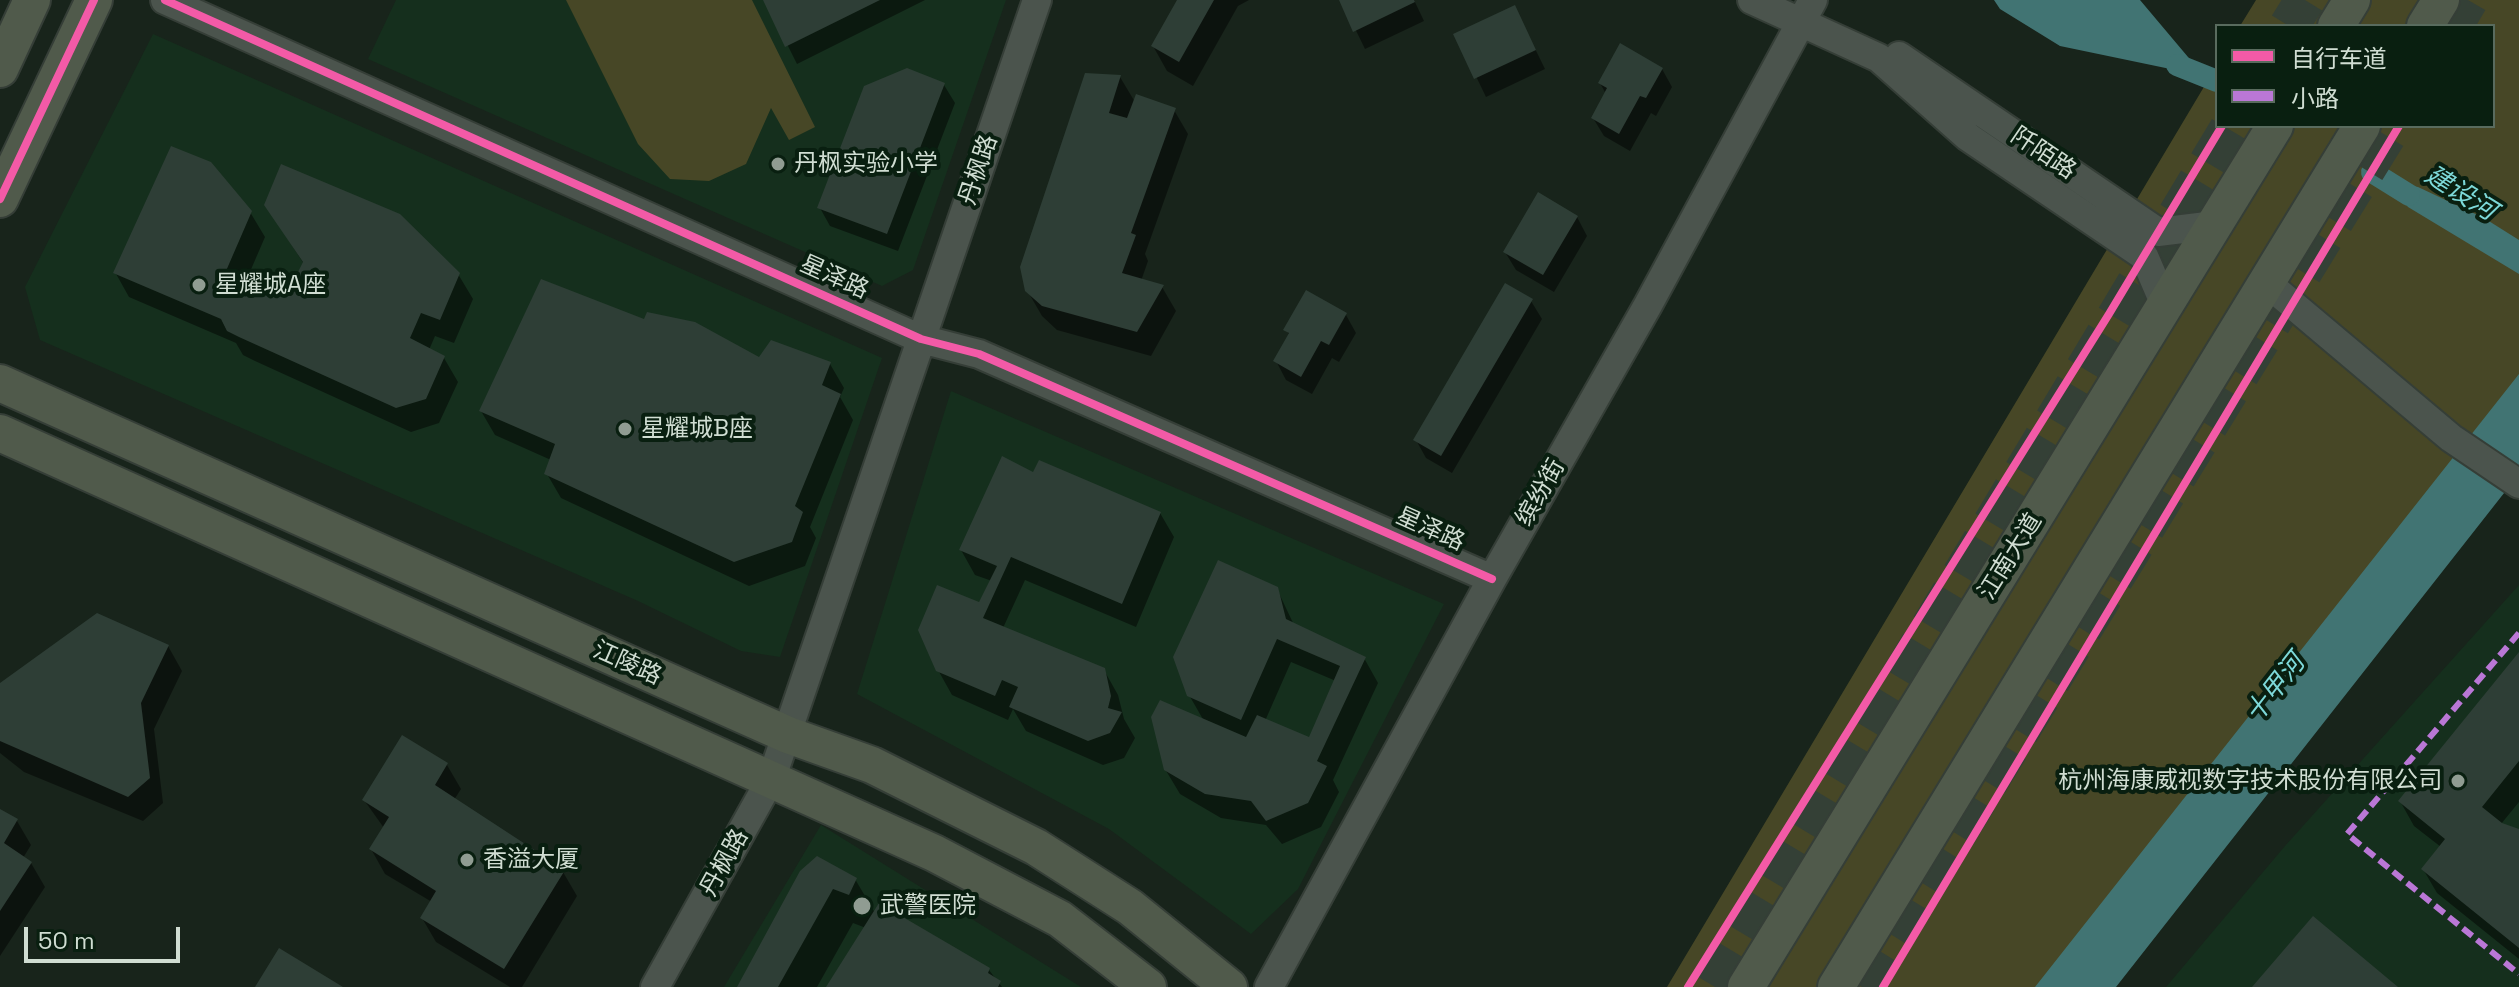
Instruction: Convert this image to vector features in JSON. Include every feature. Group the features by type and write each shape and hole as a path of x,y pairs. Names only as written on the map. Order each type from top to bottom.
{"main road":[{"path":"0,69 32,0"},
{"path":"0,199 94,0"},
{"path":"2337,24 2352,0"},
{"path":"2426,24 2441,0"},
{"name":"江南大道","path":"1746,987 2274,128"},
{"path":"1836,987 2361,128"},
{"name":"江陵路","path":"0,383 788,735 872,765 1036,847 1130,907 1229,987"},
{"name":"江陵路","path":"0,433 772,777 934,853 1060,919 1148,987"}],"street":[{"name":"星泽路","path":"165,0 921,339 979,354 1492,579"},
{"name":"丹枫路","path":"655,987 772,777 1037,0"},
{"name":"阡陌路","path":"1752,0 1807,10 1879,58 1968,137 2144,256 2165,305"},
{"name":"缤纷街","path":"1269,987 1492,579 1648,305 1807,10"},
{"name":"阡陌路","path":"1879,58 1897,54 2158,232 2215,225"},
{"path":"2267,283 2451,438 2519,484"}],"shaded area":[{"name":"丹枫实验小学","path":"396,0 1006,0 913,270 882,286 368,59"},
{"path":"566,0 752,0 815,127 789,140 771,108 746,164 709,181 670,179 638,144"},
{"path":"2256,0 2519,0 2519,401 2048,987 1667,987 2215,68 2215,128 2495,128 2495,24 2241,24"},
{"path":"153,34 882,358 780,657 741,651 638,601 40,340 25,287"},
{"path":"951,391 1444,604 1298,889 1251,934 1109,829 857,694"},
{"name":"杭州海康威视数字技术股份有限公司","path":"2519,585 2519,987 2166,987 2285,846"},
{"name":"武警医院","path":"821,825 1081,987 724,987"}],"water":[{"path":"1994,0 2140,0 2204,76 2060,46 2000,9"},
{"path":"2386,181 2418,187 2484,218 2519,240 2519,274 2408,207"},
{"name":"十甲河","path":"2519,374 2519,474 2116,987 2035,987"}],"building":[{"path":"763,0 880,0 785,47"},
{"path":"1177,0 1214,0 1179,62 1151,46"},
{"path":"1339,0 1414,0 1415,2 1353,32"},
{"path":"1515,5 1536,50 1474,79 1453,34"},
{"path":"1620,43 1663,68 1646,98 1640,96 1619,134 1591,118 1607,88 1598,83"},
{"path":"907,68 945,83 887,234 817,208 864,86"},
{"path":"1085,73 1121,75 1109,113 1127,118 1136,94 1176,108 1131,233 1136,235 1122,273 1164,285 1137,332 1042,306 1025,291 1020,267"},
{"name":"星耀城A座","path":"171,146 211,162 252,211 226,271 286,296 303,262 264,205 281,164 400,214 460,273 440,320 421,313 410,338 445,356 426,399 396,408 227,331 221,319 113,273"},
{"path":"1538,192 1578,216 1543,275 1503,252"},
{"name":"星耀城B座","path":"541,279 644,319 647,312 695,322 759,357 771,340 831,362 822,385 841,394 795,506 803,512 792,542 734,562 544,474 555,444 479,411"},
{"path":"1505,283 1533,299 1441,456 1413,440"},
{"path":"1306,290 1347,313 1329,345 1321,341 1301,377 1273,361 1289,333 1283,330"},
{"path":"1002,456 1033,472 1039,460 1161,512 1122,604 1011,557 983,618 1105,668 1111,696 1108,708 1122,712 1110,733 1088,741 1009,707 1018,687 1002,680 995,696 936,671 918,630 937,585 979,602 997,566 959,550"},
{"path":"1218,560 1278,587 1286,619 1366,657 1317,761 1327,766 1308,803 1266,821 1251,801 1205,794 1164,770 1151,717 1160,700 1246,737 1257,715 1309,737 1340,666 1277,639 1241,720 1187,696 1173,657"},
{"path":"97,613 169,645 141,703 150,778 128,797 0,741 0,683"},
{"name":"杭州海康威视数字技术股份有限公司","path":"2519,652 2519,761 2482,807 2502,823 2519,829 2519,948 2421,869 2445,839 2398,801"},
{"name":"香溢大厦","path":"402,735 448,763 435,785 565,870 504,969 420,918 436,891 369,849 389,817 362,800"},
{"path":"0,809 18,819 4,843 32,862 0,911"},
{"path":"817,856 857,878 849,895 833,889 778,987 737,987 800,871"},
{"path":"879,903 990,968 988,973 1001,981 998,987 826,987"},
{"path":"2313,916 2398,987 2252,987"},
{"path":"279,948 343,987 255,987"}],"waterway":[{"name":"建设河","path":"2177,65 2215,80"},
{"name":"建设河","path":"2372,172 2409,195"}],"tunnel":[{"path":"2290,24 2305,0"},
{"path":"2454,24 2468,0"},
{"path":"1715,987 2230,128"},
{"path":"1862,987 2391,128"}],"marked path":[{"path":"2519,633 2347,834 2519,974"}],"cycle path":[{"path":"0,199 94,0"},
{"path":"165,0 921,339 979,354 1492,579"},
{"path":"1688,987 2109,314 2221,128"},
{"path":"1883,987 2398,128"}],"place":[{"name":"丹枫实验小学","path":"778,164"},
{"name":"星耀城A座","path":"199,285"},
{"name":"星耀城B座","path":"625,429"},
{"name":"杭州海康威视数字技术股份有限公司","path":"2458,781"},
{"name":"香溢大厦","path":"467,860"},
{"name":"武警医院","path":"862,906"}]}
